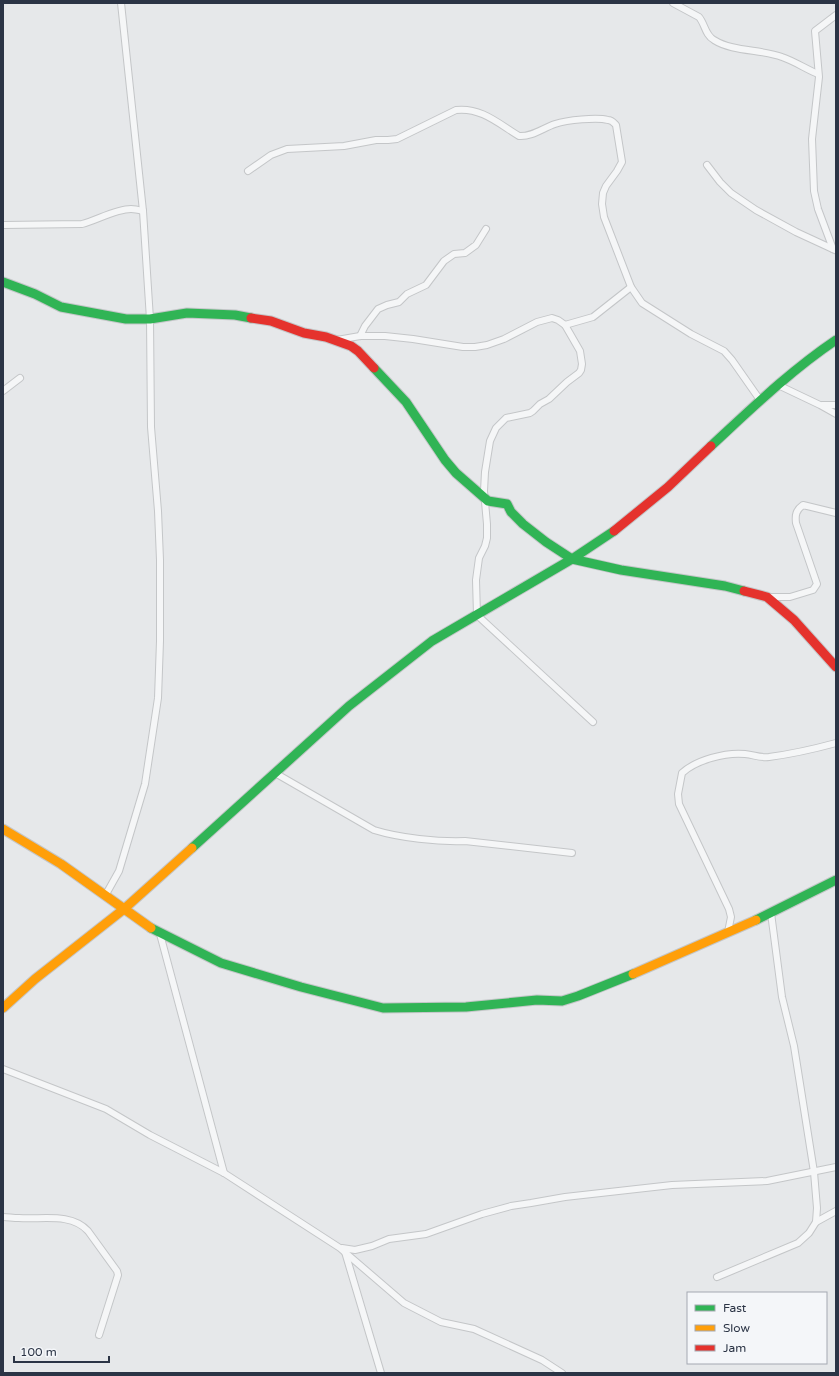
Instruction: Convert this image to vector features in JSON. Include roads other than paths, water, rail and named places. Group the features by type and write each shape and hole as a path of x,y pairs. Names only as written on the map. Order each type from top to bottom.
{"street":[{"path":"105,896 119,871 145,784 158,698 160,560 158,511 151,427 150,319 143,211 120,3"},
{"path":"673,3 699,18 709,36 724,45 783,57 818,74"},
{"path":"834,250 818,209 814,191 812,139 818,96 815,31 836,15"},
{"path":"248,171 271,155 287,149 344,146 376,140 397,139 456,110 465,109 481,112 519,136 526,137 556,124 581,119 608,119 616,125 622,162 606,186 602,204 604,217 631,287 642,303 691,334 724,351 760,400"},
{"path":"707,166 726,189 744,202 796,232 834,250"},
{"path":"3,225 82,224 124,210 130,209 143,211"},
{"path":"360,336 365,326 378,309 399,302 407,294 426,285 444,261 454,254 465,253 476,245 486,229"},
{"path":"3,282 35,294 61,307 126,319 150,319 187,313 235,314 271,321 304,333 335,340 351,346 358,351 398,396 406,402 445,460 456,473 488,501 507,504 511,512 523,524 546,542 572,559 621,570 725,586 767,597 790,597 813,590 817,584 796,523 795,516 799,507 803,505 836,513"},
{"path":"565,326 593,317 631,287"},
{"path":"335,340 360,336 386,336 463,347 475,347 487,345 504,339 547,318 558,320 565,326 580,350 581,370 533,411 519,416 509,416 503,420 496,428 490,440 484,484 487,538 479,558 476,580 477,615 593,722"},
{"path":"3,1008 35,980 124,909 349,706 432,641 572,559 619,527 668,487 760,400 811,357 836,340"},
{"path":"3,391 20,378"},
{"path":"778,385 836,414"},
{"path":"820,405 836,405"},
{"path":"767,597 794,620 836,667"},
{"path":"728,932 731,917 729,909 679,804 678,794 682,773 693,765 722,755 733,753 747,754 758,758 769,757 814,750 836,744"},
{"path":"275,773 374,830 384,833 447,842 464,841 572,853"},
{"path":"3,829 61,864 148,927 221,963 301,987 383,1008 466,1007 537,1000 562,1001 616,981 728,932 836,880"},
{"path":"717,1277 798,1244 809,1233 816,1222 817,1208 814,1172 794,1046 782,997 771,912"},
{"path":"160,934 224,1173"},
{"path":"3,1069 106,1109 150,1135 224,1173 346,1252 404,1303 442,1322 474,1329 542,1360 562,1373"},
{"path":"340,1248 355,1250 372,1246 389,1239 426,1234 511,1206 565,1197 672,1185 767,1181 836,1167"},
{"path":"816,1222 836,1211"},
{"path":"3,1217 56,1218 84,1226 117,1271 118,1275 100,1335"},
{"path":"346,1252 380,1373"}]}
